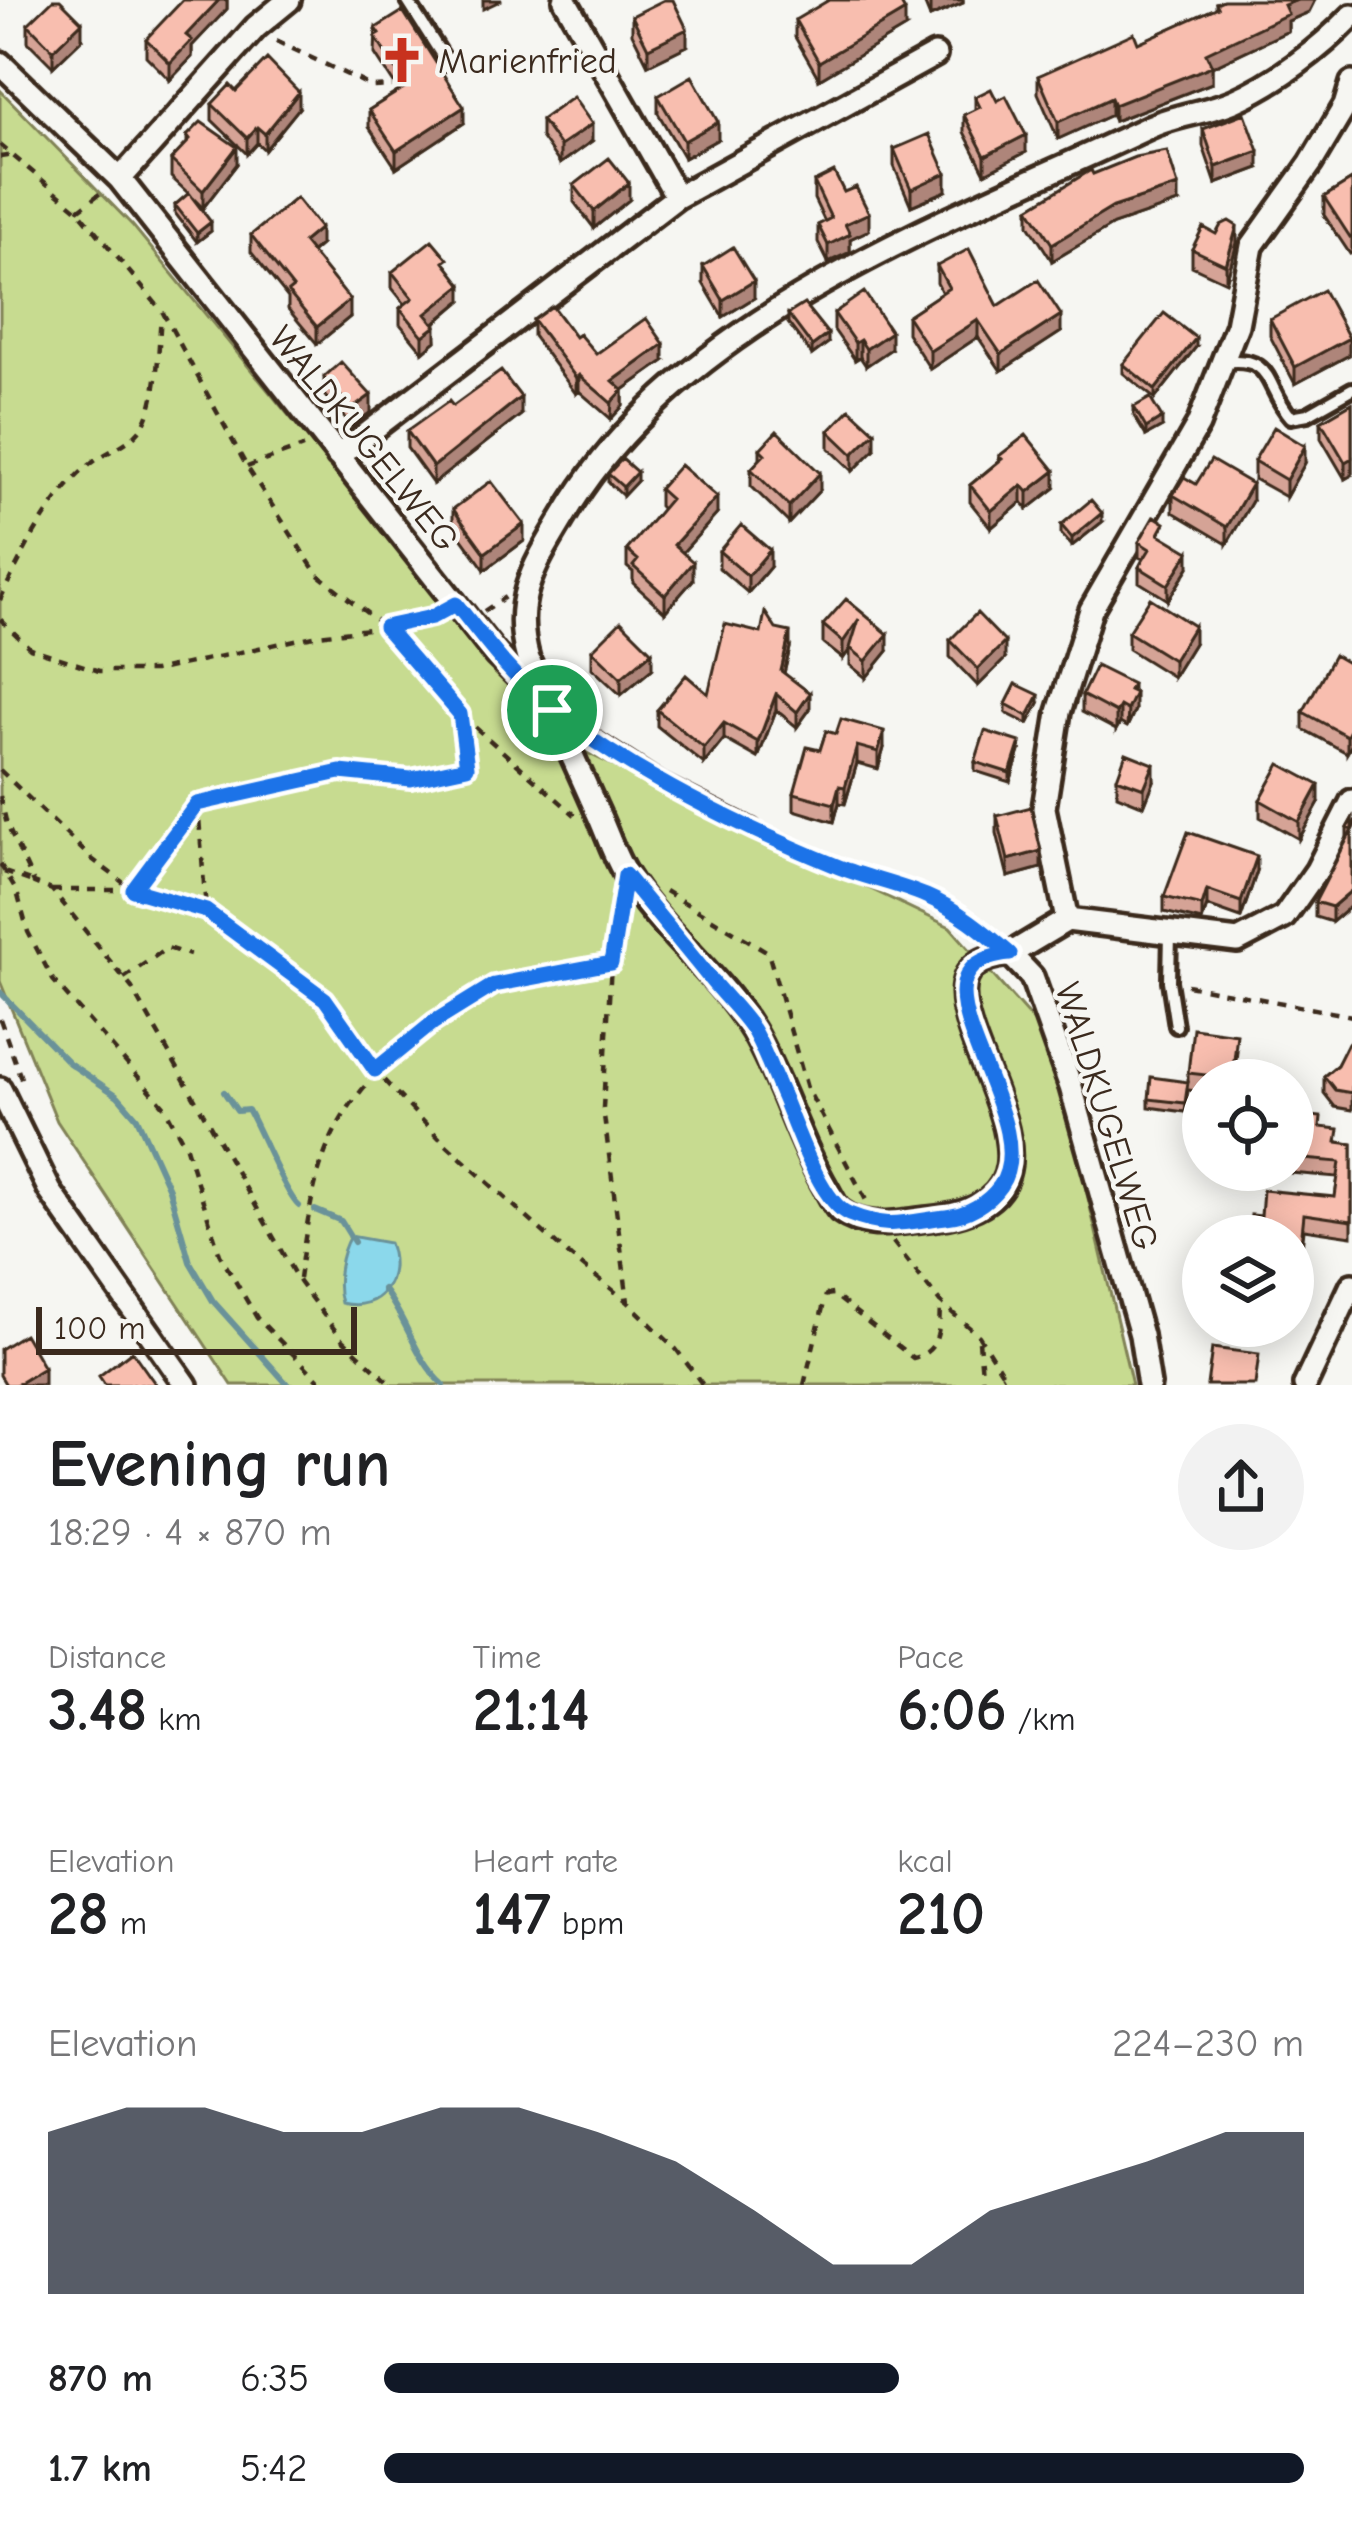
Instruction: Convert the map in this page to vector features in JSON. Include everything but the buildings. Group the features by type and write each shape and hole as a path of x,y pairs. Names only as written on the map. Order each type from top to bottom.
{"street":[{"path":"120,179 256,27 289,0"},
{"path":"565,0 677,197"},
{"path":"552,710 519,628 522,603 543,551 575,496 625,430 685,376 830,279 990,197 1154,125 1234,100 1304,58 1352,16"},
{"path":"332,448 677,197 935,55"},
{"name":"WALDKUGELWEG","path":"0,63 120,179 496,655 552,710 625,875 752,1030 803,1148 839,1210 880,1226 955,1216 990,1200 1008,1174 1008,1139 999,1099 963,1015 961,990 971,968 990,956 1010,954 1032,976 1059,1050 1141,1335 1149,1385"},
{"path":"1067,920 1044,808 1059,712 1090,610 1198,425 1237,325 1252,246 1311,163 1345,106 1352,82"},
{"path":"1010,954 1067,920 1238,941 1284,916 1317,870 1352,801"},
{"path":"0,1089 50,1191 185,1385"},
{"path":"1305,1385 1352,1285"}],"lane":[{"path":"407,0 447,63"},
{"path":"1222,362 1256,363 1267,373 1291,417 1308,414 1352,389"},
{"path":"552,710 662,782 753,827"},
{"path":"1170,933 1169,981 1176,1026"}],"path":[{"path":"256,27 373,87 392,86"},
{"path":"0,145 77,210 162,311 247,467 317,574 385,627 460,714 581,819"},
{"path":"0,157 14,155"},
{"path":"77,210 120,179"},
{"path":"0,600 19,560 66,488 140,431 153,396 162,311"},
{"path":"247,467 332,448"},
{"path":"0,619 30,648 99,671 154,671 318,635 463,612 510,594"},
{"path":"133,890 197,804 340,772 411,779 467,767 460,714"},
{"path":"0,770 92,859 133,890"},
{"path":"0,796 7,825 34,883"},
{"path":"197,804 206,911"},
{"path":"753,827 840,867 929,897 980,928 1010,954"},
{"path":"1,868 52,890 133,890 206,911 325,999 375,1070 444,1143 628,1302 676,1349 703,1385"},
{"path":"1,868 53,980 164,1106 186,1147 220,1256 257,1318 324,1385"},
{"path":"625,875 611,963 603,1108 628,1302"},
{"path":"661,889 769,952 807,1088 880,1226 940,1301 979,1336 1010,1385"},
{"path":"52,890 124,978 299,1282 341,1338 392,1385"},
{"path":"124,978 167,948 190,955"},
{"path":"299,1282 313,1183 338,1120 375,1070 434,1022 494,985 611,963"},
{"path":"1169,981 1352,1016"},
{"path":"0,1019 23,1085"},
{"path":"804,1385 826,1295 833,1294 914,1358 925,1355 938,1341 940,1301"},
{"path":"979,1336 984,1385 1004,1375"}],"green space":[{"path":"0,90 133,226 552,736 950,927 1051,1041 1132,1385 232,1385 57,1121 0,981"}],"water":[{"path":"350,1236 389,1243 393,1256 385,1290 355,1305 341,1303 338,1286"}],"waterway":[{"path":"0,992 69,1063 118,1096 137,1118 169,1189 190,1262 213,1301 288,1385"},
{"path":"224,1092 237,1111 248,1110 299,1206"},
{"path":"315,1210 341,1221 354,1242"},
{"path":"383,1289 425,1363 444,1385"}],"place":[{"name":"Marienfried","path":"402,60"}],"route":[{"path":"456,604 496,655 552,710 662,782 840,867 929,897 980,928 1010,954 990,956 971,968 961,990 963,1015 999,1099 1008,1139 1008,1174 990,1200 955,1216 880,1226 839,1210 803,1148 752,1030 625,875 611,963 494,985 434,1022 375,1070 325,999 206,911 133,890 197,804 340,772 411,779 467,767 460,714 385,627 432,617 456,604"}]}
